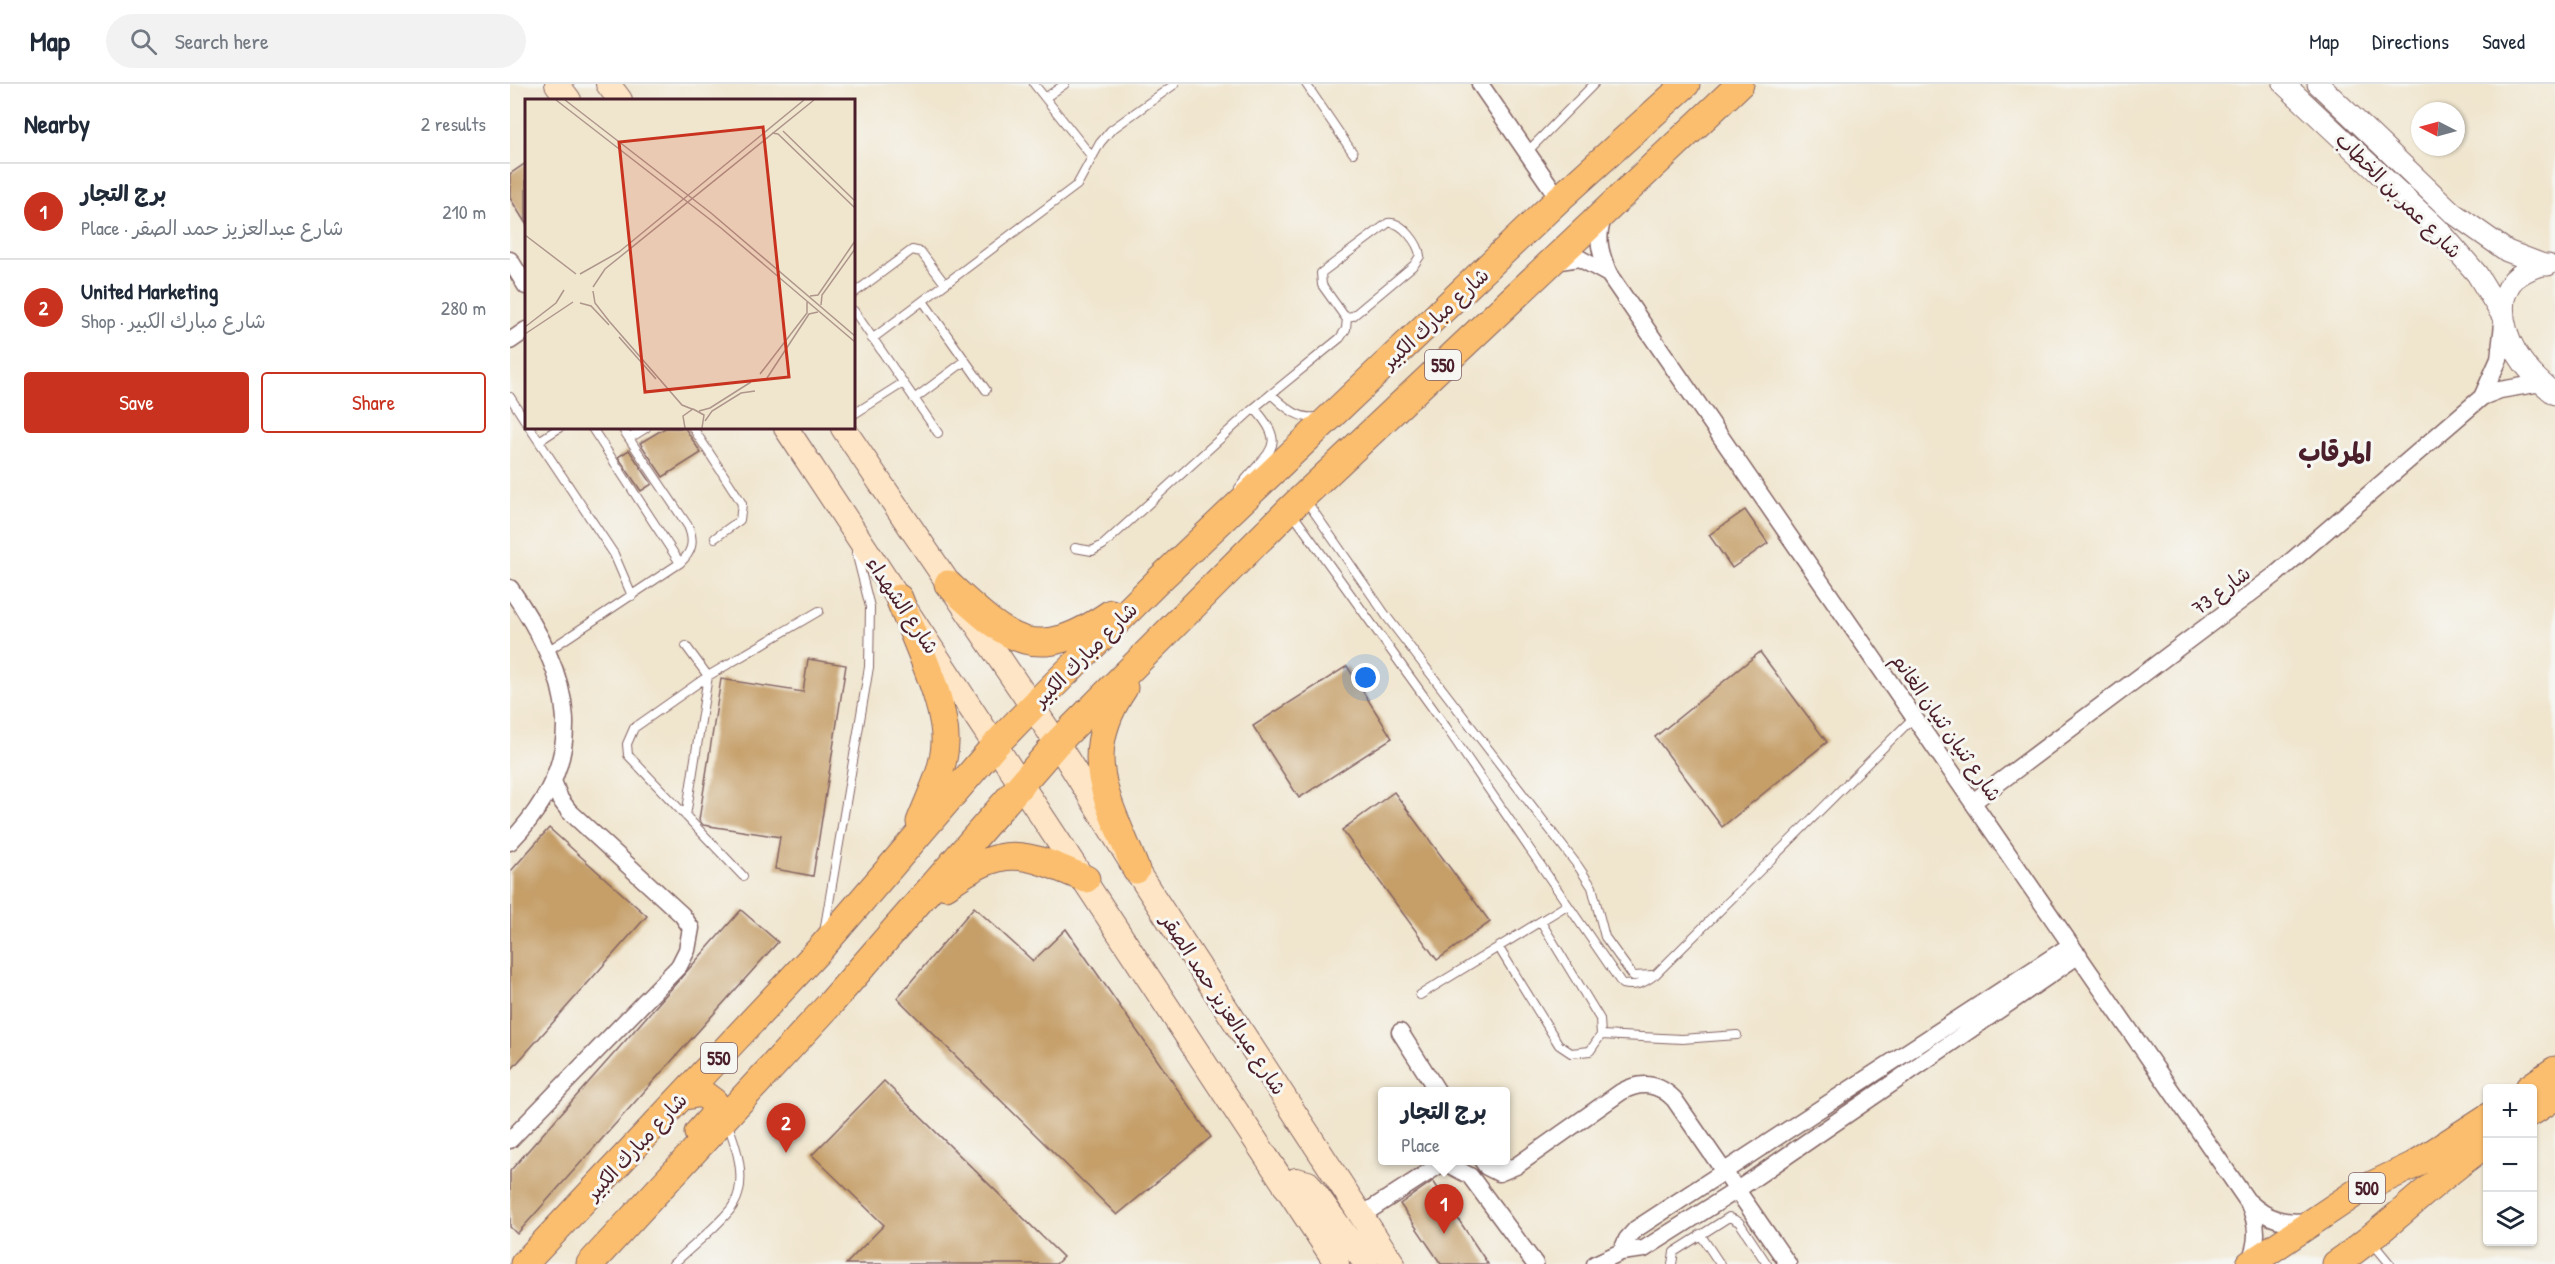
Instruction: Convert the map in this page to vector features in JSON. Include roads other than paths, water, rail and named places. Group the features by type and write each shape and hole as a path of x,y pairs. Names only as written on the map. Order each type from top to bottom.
{"main road":[{"path":"557,84 568,99"},
{"path":"608,84 619,99"},
{"name":"شارع مبارك الكبير","path":"590,1264 726,1119 913,909 1057,742 1297,503 1740,84"},
{"path":"1678,92 1666,112 1670,124 1681,130 1694,128"},
{"name":"شارع مبارك الكبير","path":"524,1264 821,948 996,744 1033,706 1159,580 1559,198 1678,92"},
{"path":"1626,139 1639,135 1652,140 1658,153 1654,167"},
{"name":"شارع الشهداء","path":"787,429 1021,782"},
{"path":"844,429 1057,742"},
{"path":"948,584 975,608 1014,635 1029,642 1048,644 1078,634 1159,580"},
{"path":"899,598 940,712 945,742 939,776 909,847"},
{"path":"1136,870 1104,789 1098,754 1101,737 1110,713 1150,650"},
{"name":"شارع عبدالعزيز حمد الصقر","path":"1057,742 1136,870 1393,1264"},
{"path":"1021,782 1337,1264"},
{"path":"913,909 969,869 986,860 1005,856 1039,860 1086,879"},
{"path":"2536,1084 2555,1070"},
{"path":"629,1221 648,1187 714,1115 714,1102 708,1096 697,1092 685,1095"},
{"path":"2537,1109 2555,1096"},
{"name":"500","path":"2250,1264 2357,1192 2414,1165 2483,1121"},
{"name":"500","path":"2336,1264 2377,1235 2461,1161 2483,1146"},
{"path":"1286,1186 1296,1180 1308,1183 1366,1264"},
{"path":"2357,1192 2372,1196 2379,1201 2385,1215 2377,1235"}],"street":[{"path":"1480,84 1559,198"},
{"name":"شارع عمر بن الخطاب","path":"2284,84 2439,230 2477,274 2503,319 2514,349 2548,388"},
{"path":"2314,111 2324,90"},
{"name":"شارع عمر بن الخطاب","path":"2324,90 2452,213 2507,251 2548,265"},
{"path":"1607,211 1600,225 1599,239 1602,257 1610,276"},
{"path":"1553,262 1579,258 1595,264 1610,276"},
{"path":"510,260 525,284"},
{"path":"2503,319 2505,295 2514,279 2548,265"},
{"name":"شارع ثنيان ثنيان الغانم","path":"1610,276 2248,1202"},
{"name":"شارع 73","path":"2482,397 2499,359 2503,319"},
{"path":"510,341 525,331"},
{"name":"شارع 73","path":"1973,802 2276,575 2482,397 2500,390 2548,388"},
{"path":"510,588 549,650 562,696 566,724 553,781 533,816 510,842"},
{"path":"510,1140 679,966 687,950 691,928 682,915 569,812 560,800 553,781"},
{"path":"1618,1257 1627,1239 1636,1229 2075,950"},
{"path":"1595,1264 1644,1249 1737,1190 2075,950"},
{"path":"1400,1032 1435,1087"},
{"path":"1485,1165 1499,1173 1516,1166 1621,1092 1643,1084 1666,1091 1674,1099 1788,1264"},
{"path":"1362,1215 1439,1165"},
{"path":"1450,1165 1475,1181 1535,1264"},
{"path":"2248,1202 2261,1213 2276,1221 2292,1223 2313,1221"},
{"path":"2248,1202 2255,1217 2257,1234 2250,1264"}],"lane":[{"path":"1034,84 1092,157"},
{"path":"1045,98 1065,84"},
{"path":"872,339 1077,185 1092,157 1111,130 1175,84"},
{"path":"1306,84 1353,153"},
{"path":"1527,152 1594,84"},
{"path":"1076,548 1092,550 1103,545 1270,394 1340,338 1346,329 1347,318 1322,285 1321,273 1385,225 1397,223 1417,246 1420,256 1418,260 1347,318"},
{"path":"855,292 912,250 921,252 945,284"},
{"path":"923,301 986,390"},
{"path":"855,313 938,433"},
{"path":"914,399 965,361"},
{"path":"855,413 903,383"},
{"path":"1270,394 1287,408 1310,418 1340,407"},
{"path":"510,397 525,420"},
{"path":"1238,504 1239,488 1270,449 1274,440 1269,424 1254,408"},
{"path":"531,429 614,554 632,596"},
{"path":"539,441 557,429"},
{"path":"593,429 680,563"},
{"path":"549,650 680,563 692,549 691,533 623,429"},
{"path":"630,438 644,429"},
{"path":"694,429 742,504 740,519 715,538"},
{"path":"1297,503 1446,727 1622,984 1633,986 1644,983 1656,974 1914,717"},
{"path":"1297,503 1578,866 1592,887 1605,937 1622,963 1633,976 1656,974"},
{"path":"821,948 869,667 871,639 870,607 864,573 845,517"},
{"path":"743,876 628,755 627,744 634,728 708,676 819,611"},
{"path":"686,646 708,676 686,816"},
{"path":"1420,995 1567,905"},
{"path":"1499,948 1562,1048 1571,1053 1586,1052 1597,1044 1602,1035 1600,1019 1541,921"},
{"path":"1602,1035 1682,1039 1737,1035"},
{"path":"673,1264 734,1204 739,1168 737,1146 726,1119"},
{"path":"1672,1264 1674,1252 1725,1217 1732,1217 1739,1222 1767,1264"},
{"path":"1700,1234 1720,1264"},
{"path":"2377,1235 2390,1264"}],"place":[{"name":"United Marketing","path":"786,1153"},
{"name":"برج التجار","path":"1444,1234"}],"district":[{"name":"المرقاب","path":"2335,451"}]}
